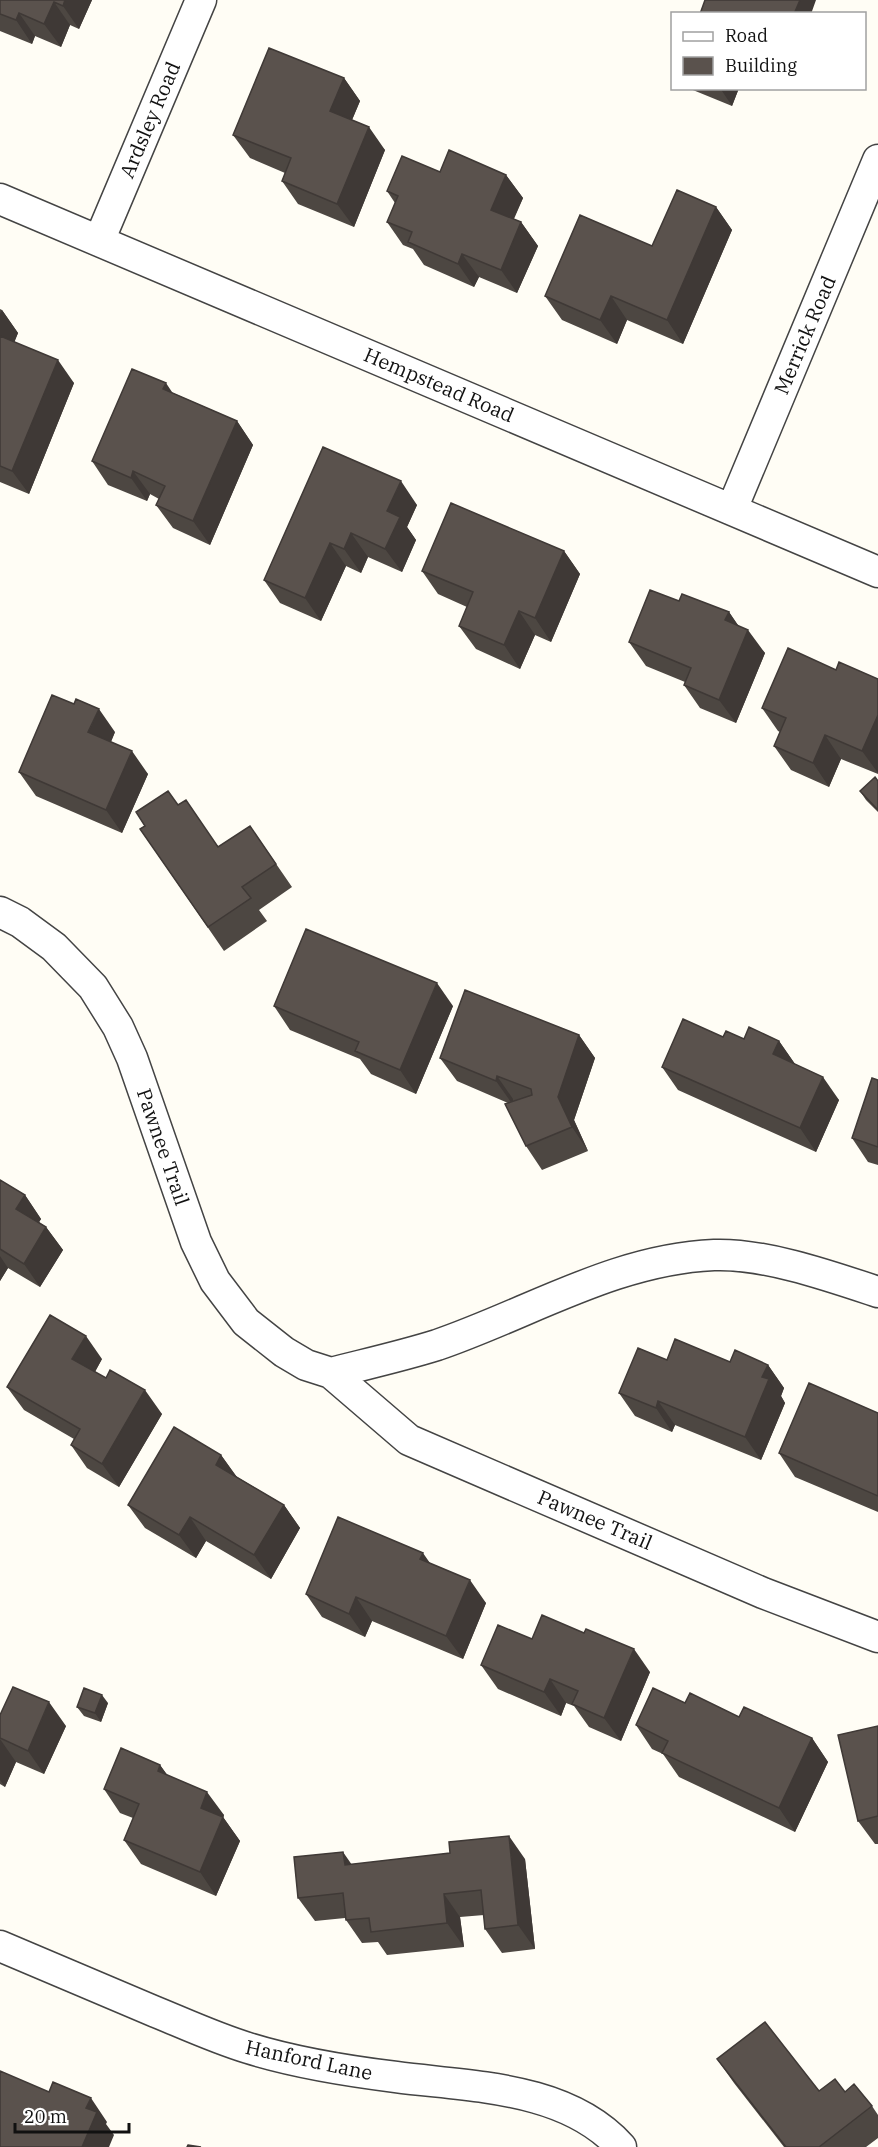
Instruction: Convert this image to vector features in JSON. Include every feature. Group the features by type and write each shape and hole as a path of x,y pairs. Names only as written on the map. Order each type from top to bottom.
{"street":[{"name":"Ardsley Road","path":"99,240 201,0"},
{"name":"Merrick Road","path":"732,509 878,160"},
{"name":"Hempstead Road","path":"0,199 878,572"},
{"name":"Pawnee Trail","path":"0,912 20,922 54,947 93,987 118,1027 132,1058 196,1242 215,1281 246,1322 284,1352 306,1365 331,1373 409,1440 764,1593 878,1636"},
{"path":"331,1373 436,1345 620,1272 658,1262 715,1255 775,1261 878,1292"},
{"name":"Hanford Lane","path":"0,1946 249,2049 347,2071 512,2092 545,2099 585,2118 621,2147"}],"building":[{"path":"0,0 65,0 63,6 54,2 44,24 19,13 16,20 0,14"},
{"path":"705,0 800,0 795,12 701,12"},
{"path":"269,48 344,78 330,111 369,127 337,204 282,181 291,158 233,135"},
{"path":"449,150 506,175 491,210 521,222 501,270 462,254 458,264 408,242 412,232 387,222 398,196 387,191 402,156 440,172"},
{"path":"677,190 716,207 667,320 611,296 600,320 545,296 580,215 652,246"},
{"path":"0,336 58,360 12,471 0,466"},
{"path":"132,369 166,383 163,389 237,421 193,521 156,505 165,486 133,471 131,478 92,461"},
{"path":"323,447 401,481 387,511 400,517 385,549 351,533 344,549 330,543 305,598 264,580"},
{"path":"451,503 564,551 535,618 519,611 504,645 459,626 473,592 422,571"},
{"path":"650,590 679,601 682,594 729,612 725,620 748,630 719,700 684,685 691,668 629,642"},
{"path":"788,648 836,670 839,662 878,679 878,715 862,751 825,735 813,763 774,746 786,718 762,708"},
{"path":"52,695 74,704 76,699 99,709 88,732 132,751 106,810 19,772"},
{"path":"875,777 878,781 878,810 860,791"},
{"path":"168,791 178,805 186,800 218,847 250,826 276,864 242,887 251,898 208,927 140,829 145,826 136,812"},
{"path":"306,929 437,983 400,1070 355,1051 359,1042 274,1006"},
{"path":"465,990 579,1035 558,1097 572,1127 526,1146 505,1104 532,1095 531,1089 497,1076 496,1081 440,1058"},
{"path":"683,1019 723,1037 726,1031 744,1039 749,1027 779,1041 773,1054 823,1077 800,1128 662,1067"},
{"path":"872,1078 878,1080 878,1147 852,1138"},
{"path":"0,1180 25,1195 16,1209 46,1227 24,1264 0,1249"},
{"path":"50,1315 86,1336 72,1359 106,1378 110,1370 145,1390 102,1464 71,1445 80,1429 7,1387"},
{"path":"675,1339 730,1362 735,1350 768,1365 762,1377 769,1379 745,1437 658,1401 656,1408 619,1393 638,1348 667,1360"},
{"path":"809,1383 878,1413 878,1496 779,1453"},
{"path":"174,1427 221,1455 216,1465 284,1505 254,1555 190,1517 179,1535 128,1505"},
{"path":"338,1517 423,1553 420,1559 470,1580 446,1636 356,1597 349,1614 306,1594"},
{"path":"542,1615 584,1633 586,1629 634,1649 604,1718 572,1704 578,1691 550,1679 544,1692 481,1665 498,1625 532,1639"},
{"path":"13,1687 49,1702 28,1751 0,1738 0,1715"},
{"path":"84,1688 102,1695 95,1713 77,1707"},
{"path":"653,1688 685,1703 690,1693 739,1717 744,1707 812,1738 779,1808 662,1753 668,1741 636,1725"},
{"path":"878,1726 878,1816 858,1821 838,1735"},
{"path":"121,1748 160,1765 158,1771 207,1792 201,1808 223,1817 200,1872 124,1840 139,1804 104,1789"},
{"path":"509,1836 518,1925 485,1929 481,1890 444,1894 447,1923 371,1932 369,1918 346,1920 343,1893 298,1898 294,1857 343,1852 345,1865 450,1853 449,1842"},
{"path":"765,2022 819,2091 835,2079 845,2092 854,2084 872,2106 819,2147 786,2147 717,2059"},
{"path":"0,2071 49,2092 53,2082 91,2098 86,2108 97,2112 82,2147 0,2147"}]}
